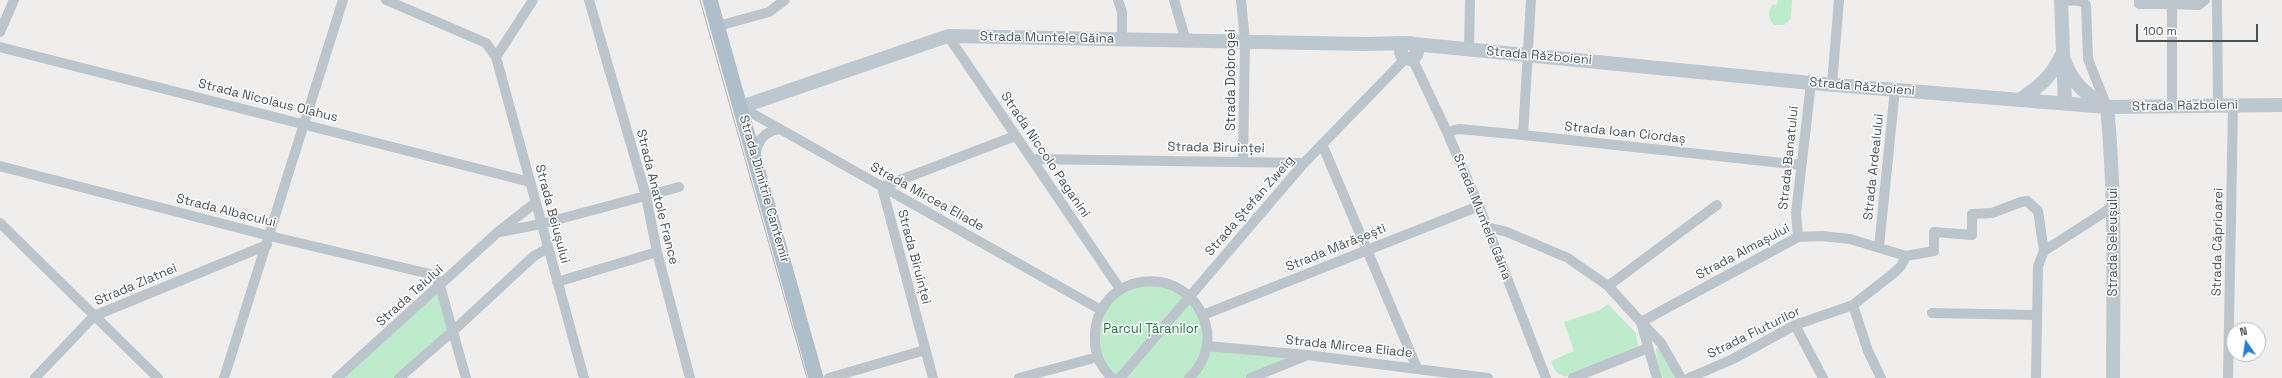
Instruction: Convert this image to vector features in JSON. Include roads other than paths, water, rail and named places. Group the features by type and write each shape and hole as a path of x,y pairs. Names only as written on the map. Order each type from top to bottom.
{"main road":[{"name":"Strada Dimitrie Cantemir","path":"710,0 755,156 816,378"}],"street":[{"path":"0,32 14,0"},
{"path":"224,378 343,0"},
{"path":"386,0 486,43 496,57 532,0"},
{"name":"Strada Anatole France","path":"589,0 646,196 657,252 690,378"},
{"path":"718,26 769,12 785,0"},
{"path":"1118,0 1122,12 1122,40"},
{"path":"1174,0 1186,41"},
{"name":"Strada Dobrogei","path":"1241,0 1245,41 1243,161"},
{"path":"1469,49 1470,0"},
{"path":"1523,135 1531,0"},
{"path":"1832,84 1839,0"},
{"path":"2064,103 2061,0 2085,3 2087,10 2088,59 2107,107"},
{"path":"2139,0 2139,4 2199,5 2205,0"},
{"path":"2216,0 2218,106"},
{"path":"2172,4 2172,107"},
{"name":"Strada Muntele Găina","path":"741,107 948,36 1366,44 1409,52 1447,132 1479,206 1546,378"},
{"name":"Strada Niccolo Paganini","path":"948,36 1120,289"},
{"name":"Strada Nicolaus Olahus","path":"0,47 530,182"},
{"name":"Strada Războieni","path":"1409,52 1442,48 1469,49 1811,83 2107,107 2282,105"},
{"name":"Strada Ștefan Zweig","path":"1120,378 1304,163 1409,52"},
{"path":"2021,99 2038,88 2054,72 2062,54"},
{"path":"2062,54 2068,72 2077,83 2087,94 2107,107"},
{"name":"Strada Beiușului","path":"496,57 584,378"},
{"name":"Strada Banatului","path":"1798,237 1796,213 1811,83"},
{"name":"Strada Ardealului","path":"1879,247 1895,89"},
{"name":"Strada Căprioarei","path":"2228,378 2233,106"},
{"name":"Strada Mircea Eliade","path":"741,107 1101,310"},
{"name":"Strada Seleușului","path":"2107,107 2113,163 2114,206 2113,378"},
{"path":"755,156 758,143 763,137 767,133 779,129"},
{"name":"Strada Ioan Ciordaș","path":"1447,132 1459,129 1801,165"},
{"path":"882,187 1015,136"},
{"path":"1322,144 1417,368"},
{"name":"Strada Biruinței","path":"1032,159 1304,163"},
{"name":"Strada Albacului","path":"0,166 268,240 430,274 438,281 440,286"},
{"path":"498,232 541,224 679,187"},
{"name":"Strada Biruinței","path":"882,187 933,378"},
{"name":"Strada Almașului","path":"1641,322 1798,237 1822,236 1850,239 1906,256 1934,251 1934,232 1972,235 1972,214 1992,213 2027,201 2038,211 2044,251"},
{"name":"Strada Teiului","path":"338,378 498,232 535,202"},
{"path":"1608,286 1717,205"},
{"name":"Strada Mărășești","path":"1203,315 1479,206"},
{"path":"2036,378 2038,266 2044,251 2114,206"},
{"path":"0,223 158,378"},
{"path":"1487,226 1522,238 1568,258 1608,286 1661,343 1681,378"},
{"name":"Strada Zlatnei","path":"35,378 94,316 268,240"},
{"path":"399,378 453,331 534,256 548,248"},
{"path":"557,282 657,252"},
{"name":"Strada Fluturilor","path":"1689,378 1733,359 1795,325 1853,305 1895,272 1901,266 1906,256"},
{"path":"1112,378 1098,357 1094,333 1101,310 1110,298 1120,289 1140,281 1156,280 1171,284 1190,296 1203,315 1207,331 1207,346 1202,362 1189,378"},
{"path":"440,286 466,378"},
{"path":"1853,305 1868,351 1881,378"},
{"path":"1932,313 2037,315"},
{"path":"1641,322 1657,378"},
{"path":"1795,325 1823,378"},
{"name":"Strada Mircea Eliade","path":"1207,346 1307,355 1488,378"},
{"path":"1573,378 1648,348"},
{"path":"829,378 925,350"},
{"path":"1252,378 1307,355"},
{"path":"1019,378 1098,357"}],"tram line":[{"path":"700,0 807,378"}],"park label":[{"name":"Parcul Țăranilor","path":"1151,329"}]}
